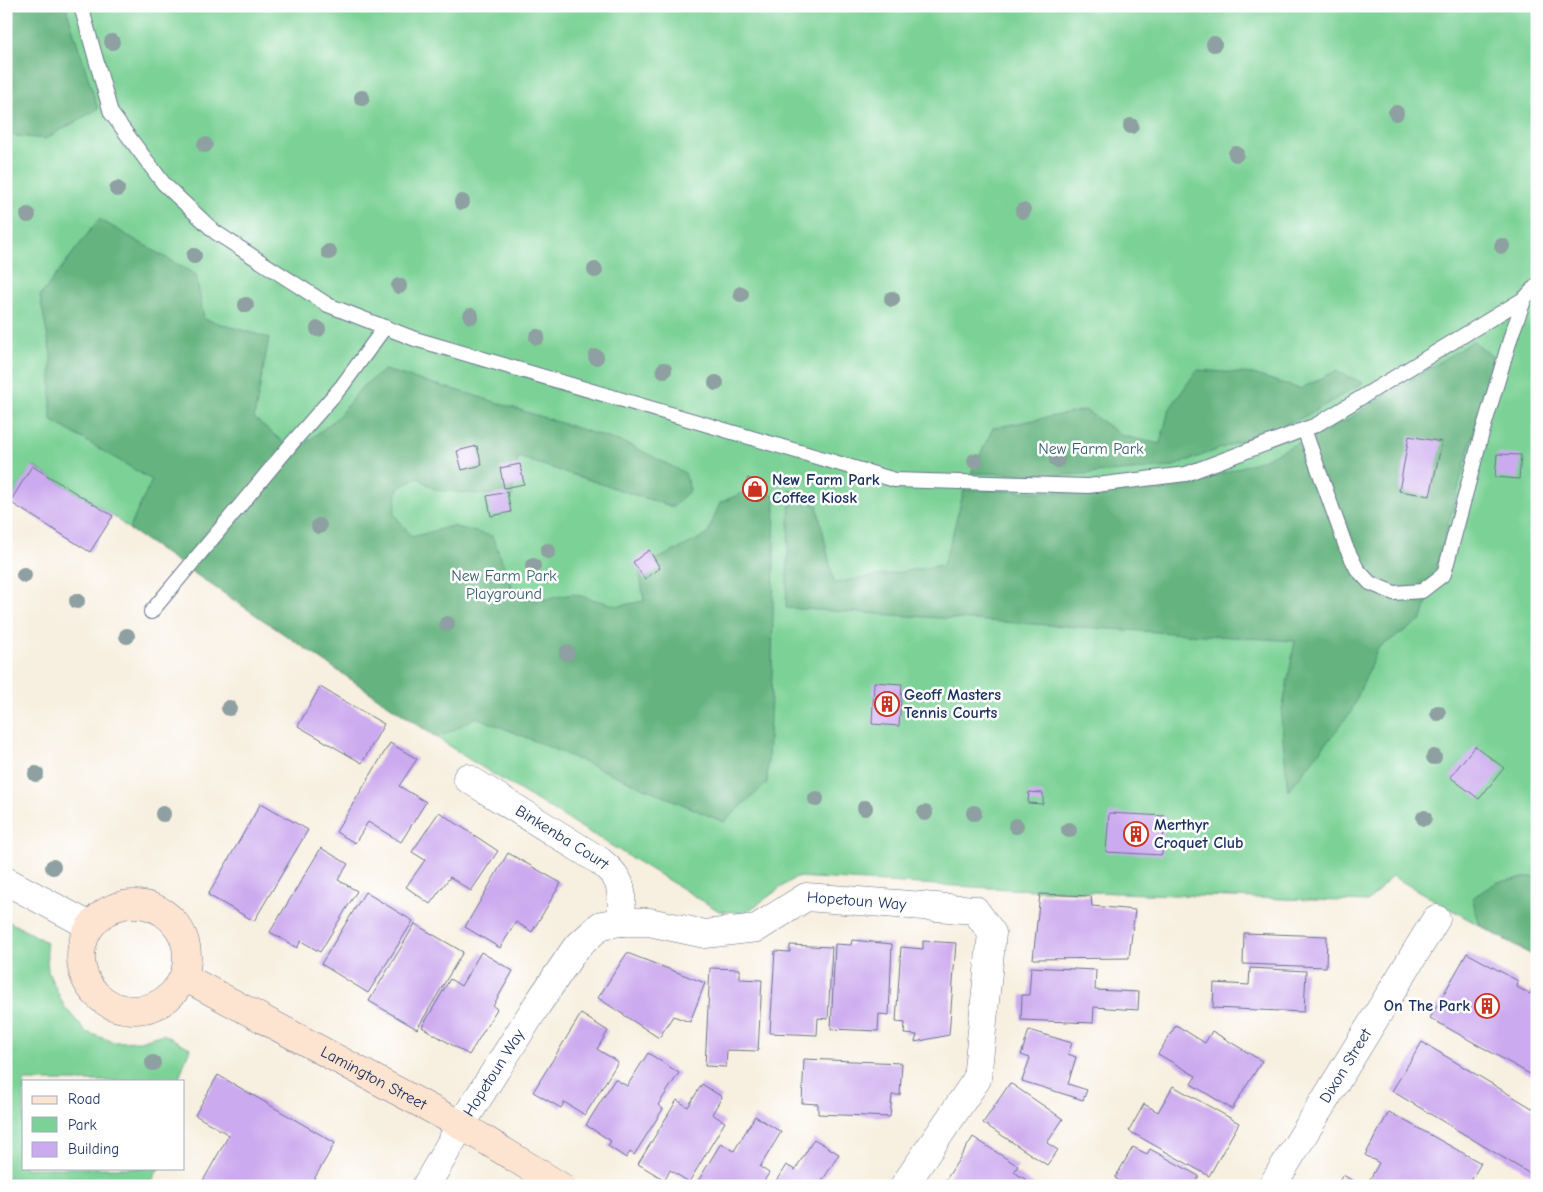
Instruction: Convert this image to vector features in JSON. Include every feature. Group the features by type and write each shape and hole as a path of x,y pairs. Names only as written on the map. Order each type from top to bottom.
{"street":[{"name":"Binkenba Court","path":"467,778 600,861 614,872 621,884 622,922"},
{"path":"6,881 90,926"},
{"name":"Hopetoun Way","path":"426,1186 461,1125 537,1005 576,949 601,925 622,922 649,922 705,934 756,928 806,897 975,910 992,932 977,1079 904,1186"},
{"path":"136,903 152,906 167,914 179,927 186,943 188,960 184,978 174,992 160,1004 143,1010 125,1010 108,1004 94,993 84,978 80,960 82,942 90,926 103,913 119,905 136,903"},
{"name":"Dixon Street","path":"1272,1186 1436,919"},
{"name":"Lamington Street","path":"184,978 461,1125 560,1186"}],"lane":[{"path":"82,6 111,112 164,184 215,232 328,305 415,340 895,480 1088,486 1186,474 1316,424 1525,298 1537,286"},
{"path":"1304,429 1346,547 1357,569 1370,583 1394,593 1422,591 1444,574 1480,440 1512,333 1525,298"},
{"path":"151,612 292,442 342,386 385,328"}],"green space":[{"name":"New Farm Park","path":"6,6 1537,6 1537,958 1392,876 1368,902 1009,889 796,877 745,913 719,911 470,760 129,529 113,516 33,466 10,502 6,499"},
{"path":"6,6 67,6 98,109 45,139 9,135 6,137"},
{"name":"New Farm Park Playground","path":"99,219 196,275 204,319 269,338 254,418 295,452 338,417 363,386 384,370 473,395 630,445 685,473 690,490 673,507 518,457 512,497 436,490 417,477 398,489 394,514 412,537 452,526 492,536 513,588 535,601 573,594 618,606 644,601 639,568 707,535 720,503 744,492 775,495 772,672 767,783 724,822 476,717 446,734 436,737 129,529 152,480 51,420 51,355 40,296"},
{"path":"1473,341 1494,358 1422,620 1378,648 1351,712 1288,791 1281,717 1295,641 786,608 790,490 817,505 834,583 943,565 964,490 1107,493 1197,482 1262,460 1347,420"},
{"path":"1197,370 1253,374 1300,389 1336,371 1363,383 1304,417 1171,467 1070,475 971,473 993,428 1085,410 1123,436 1160,444 1169,410"},
{"path":"1537,876 1537,958 1480,925 1472,898 1497,882"},
{"path":"6,920 46,942 48,972 64,1006 86,1032 114,1042 140,1041 163,1034 190,1048 178,1080 22,1080 22,1170 158,1170 149,1186 6,1186"}],"building":[{"path":"1409,436 1442,442 1430,496 1399,491"},
{"path":"477,446 482,465 462,470 457,451"},
{"path":"1497,454 1521,455 1519,479 1495,477"},
{"path":"520,464 524,484 504,488 500,468"},
{"path":"32,466 113,516 90,552 10,502"},
{"name":"New Farm Park Coffee Kiosk","path":"748,478 766,485 761,500 743,493"},
{"path":"507,492 511,512 491,516 487,496"},
{"path":"649,550 660,568 645,579 633,562"},
{"name":"Geoff Masters Tennis Courts","path":"874,682 902,684 899,726 872,724"},
{"path":"320,687 384,724 362,763 298,726"},
{"path":"390,743 417,759 399,786 426,802 401,842 368,822 355,843 336,832"},
{"path":"1475,746 1504,768 1479,799 1450,777"},
{"path":"1029,792 1043,793 1043,804 1028,803"},
{"path":"261,803 308,830 254,921 208,895"},
{"path":"439,812 498,851 471,891 450,877 430,904 406,887 425,860 412,852"},
{"name":"Merthyr Croquet Club","path":"1109,813 1165,816 1162,855 1106,852"},
{"path":"321,848 348,864 338,880 357,891 320,952 301,941 297,948 270,932"},
{"path":"508,853 561,883 532,932 516,922 500,948 465,927"},
{"path":"365,892 413,921 368,993 321,964"},
{"path":"1040,894 1091,896 1092,906 1135,910 1129,958 1033,959"},
{"path":"415,924 463,952 417,1029 369,1001"},
{"path":"1244,933 1327,936 1326,967 1243,964"},
{"path":"852,940 892,944 889,1015 879,1014 878,1031 831,1029 835,944 851,945"},
{"path":"923,941 956,943 949,1035 915,1042 917,1035 904,1034 905,1023 896,1022 901,947 923,949"},
{"path":"790,945 832,947 828,1019 818,1018 817,1035 770,1033 775,951 790,952"},
{"path":"481,952 513,971 493,1006 497,1009 469,1055 422,1027 450,979 461,986"},
{"path":"627,953 705,983 690,1022 673,1016 659,1038 598,998"},
{"name":"On The Park","path":"1467,953 1518,981 1517,987 1530,994 1532,989 1537,992 1537,1078 1430,1018"},
{"path":"1031,967 1096,970 1095,990 1139,992 1138,1010 1094,1007 1093,1023 1021,1020 1022,995 1029,995"},
{"path":"710,968 740,969 740,979 762,980 758,1051 727,1050 726,1067 705,1066"},
{"path":"1250,968 1306,971 1304,1012 1213,1008 1214,983 1249,985"},
{"path":"581,1014 608,1031 597,1049 618,1062 585,1115 564,1102 561,1108 533,1092"},
{"path":"1176,1025 1205,1043 1212,1031 1262,1061 1232,1109 1191,1084 1196,1076 1158,1054"},
{"path":"1029,1030 1072,1043 1068,1054 1076,1057 1068,1084 1087,1090 1083,1100 1022,1081 1030,1058 1021,1055"},
{"path":"1422,1042 1537,1111 1537,1178 1392,1091"},
{"path":"648,1053 679,1073 658,1105 663,1109 634,1155 630,1152 626,1158 608,1146 611,1141 586,1125 615,1079 627,1086"},
{"path":"804,1059 902,1063 900,1095 892,1095 890,1117 818,1114 818,1104 802,1103"},
{"path":"218,1075 335,1143 310,1186 200,1186 229,1135 195,1115"},
{"path":"1010,1083 1063,1119 1047,1143 1058,1150 1047,1165 983,1123"},
{"path":"702,1084 722,1097 712,1114 725,1122 689,1182 670,1170 665,1180 638,1164 677,1100 688,1107"},
{"path":"1173,1086 1239,1123 1209,1176 1129,1131 1144,1104 1158,1112"},
{"path":"1389,1112 1481,1163 1468,1186 1366,1186 1379,1163 1365,1155"},
{"path":"755,1116 781,1132 760,1167 769,1173 761,1186 695,1186 721,1143 734,1151"},
{"path":"973,1137 1018,1166 1014,1172 1036,1186 949,1186 944,1183"},
{"path":"814,1139 839,1154 819,1186 773,1186 786,1165 795,1170"},
{"path":"1133,1147 1147,1154 1150,1149 1199,1176 1193,1186 1129,1186 1115,1178"},
{"path":"1343,1175 1362,1186 1336,1186"}],"place":[{"name":"New Farm Park Coffee Kiosk","path":"755,489"},
{"name":"Geoff Masters Tennis Courts","path":"887,704"},
{"name":"Merthyr Croquet Club","path":"1136,834"},
{"name":"On The Park","path":"1487,1006"}]}
